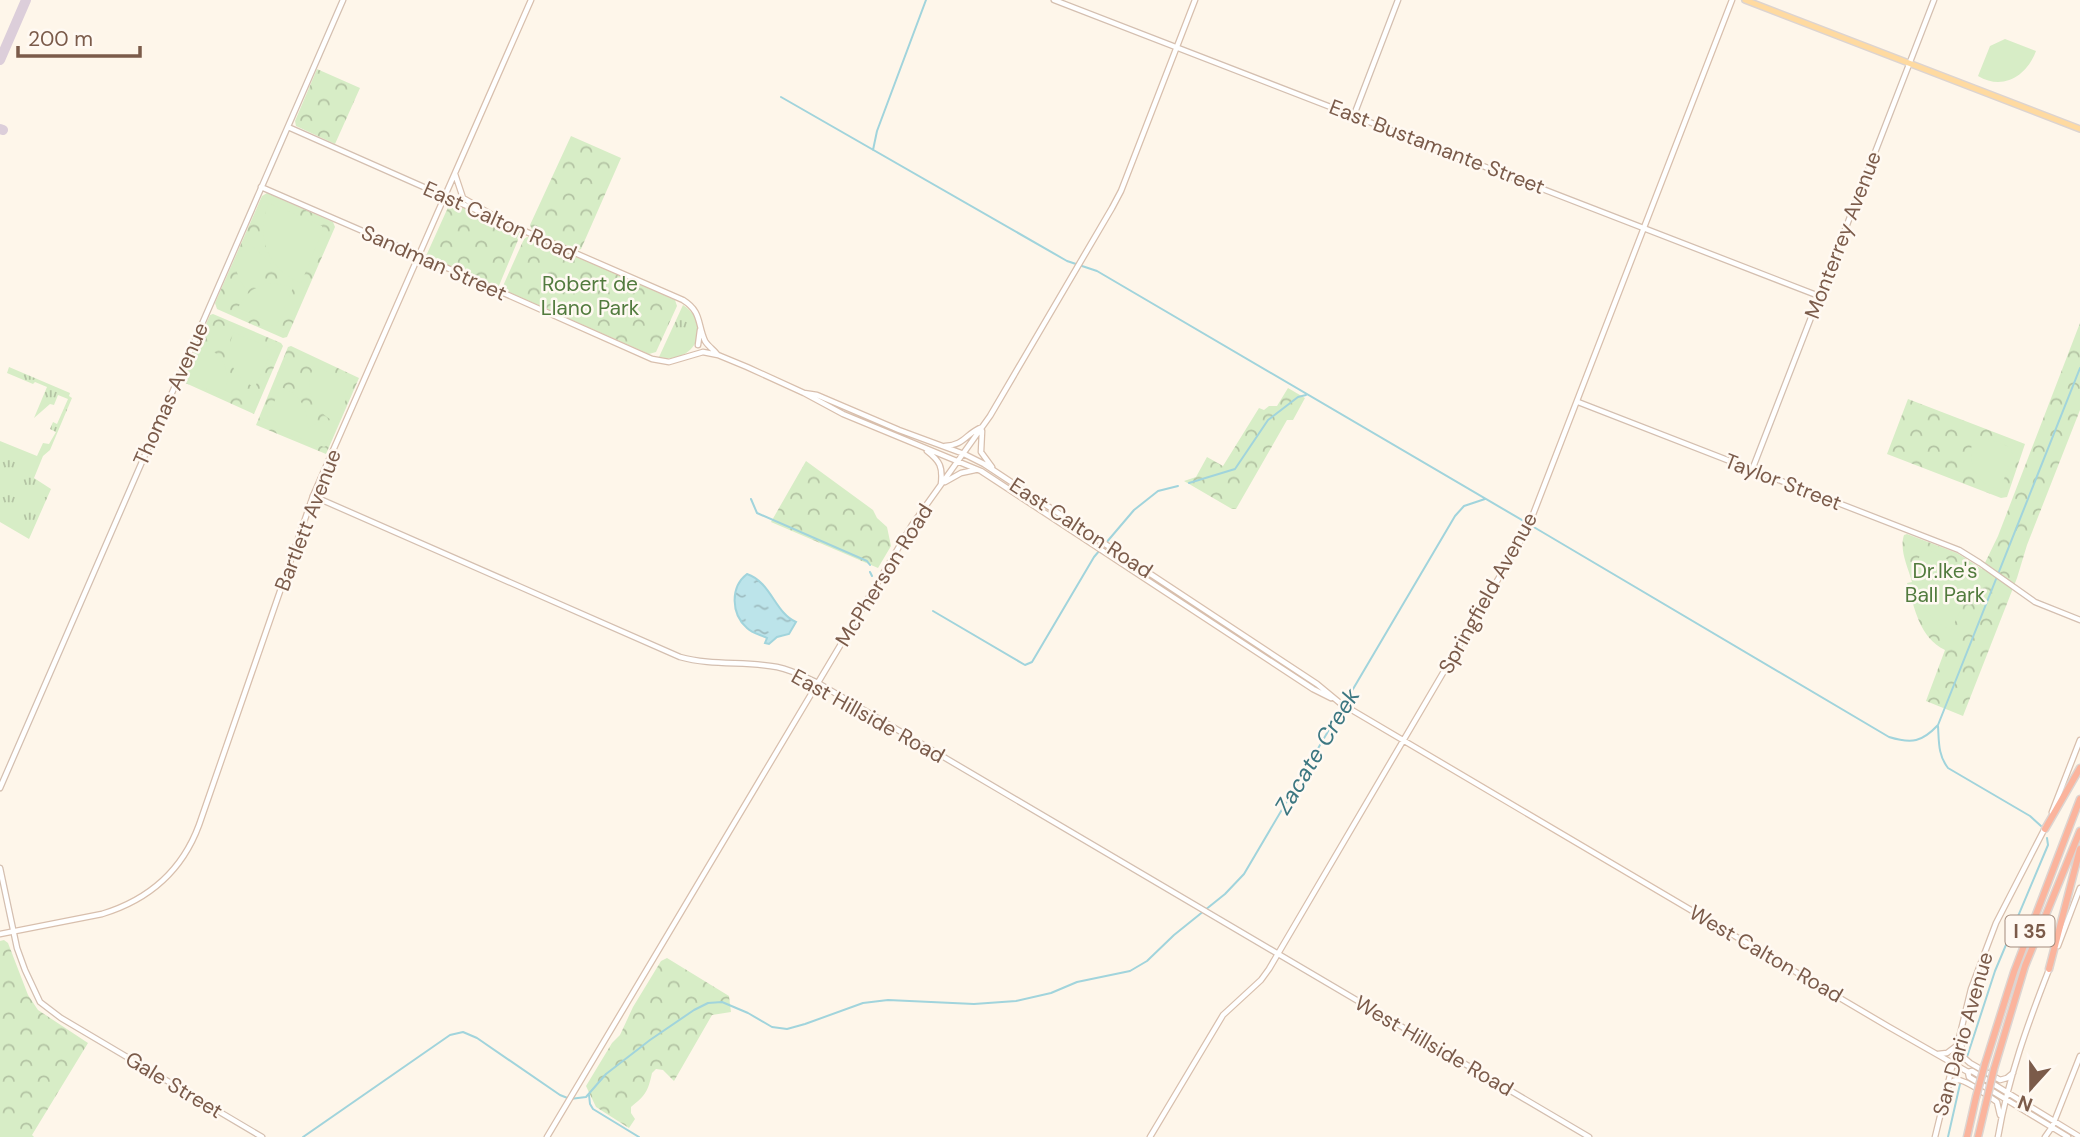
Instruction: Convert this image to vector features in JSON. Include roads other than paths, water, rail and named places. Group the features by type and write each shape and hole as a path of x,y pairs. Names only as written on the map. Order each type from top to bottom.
{"highway":[{"path":"2045,829 2080,768"},
{"name":"I 35","path":"1967,1137 1985,1064 2014,972 2080,799"},
{"name":"I 35","path":"1978,1137 1994,1069 2025,966 2080,831"},
{"path":"2049,969 2080,849"}],"main road":[{"name":"Thomas Avenue","path":"0,788 343,0"},
{"name":"Bartlett Avenue","path":"0,934 117,910 158,887 181,861 199,825 313,496 531,0"},
{"name":"East Bustamante Street","path":"1054,0 1819,296"},
{"name":"McPherson Road","path":"547,1137 912,525 983,426 1121,191 1195,0"},
{"path":"1354,115 1398,0"},
{"name":"Springfield Avenue","path":"1150,1137 1223,1015 1261,980 1278,954 1527,530 1732,0"},
{"path":"1745,0 2080,129"},
{"name":"Monterrey Avenue","path":"1752,470 1934,0"},
{"name":"East Calton Road","path":"288,127 683,300 700,318 707,344 718,355"},
{"path":"454,172 463,198 485,209 500,221"},
{"name":"Sandman Street","path":"261,187 652,359 669,362 703,352"},
{"path":"685,358 698,345 703,342 707,344 707,349 703,352 698,350 698,345 701,325"},
{"name":"East Calton Road","path":"703,352 718,355 804,393 843,414 981,471 1313,689 1348,707 1564,836"},
{"name":"East Calton Road","path":"804,393 964,454 997,472 1317,684 1339,702"},
{"name":"Taylor Street","path":"1578,402 1959,550 2035,602 2080,620"},
{"path":"843,414 847,408"},
{"path":"941,446 959,444 971,432 983,426"},
{"path":"983,426 981,452 997,472"},
{"path":"923,448 940,462 943,472 941,485"},
{"path":"941,485 967,470 981,471"},
{"path":"1019,496 1028,493"},
{"name":"East Hillside Road","path":"313,496 680,657 705,662 777,667 797,673 1278,954"},
{"path":"1037,508 1041,502"},
{"path":"1076,533 1080,527"},
{"path":"1162,590 1166,584"},
{"path":"1268,660 1272,654"},
{"name":"San Dario Avenue","path":"1935,1137 1971,989 1996,923 2045,829 2080,740"},
{"name":"West Calton Road","path":"1564,836 1953,1063 1968,1072 1969,1077 2007,1095 2080,1137"},
{"path":"0,868 13,931"},
{"path":"1998,1137 2026,1029 2080,888"},
{"name":"Gale Street","path":"13,931 17,948 40,1002 55,1014 262,1137"},
{"name":"West Hillside Road","path":"1278,954 1589,1137"},
{"path":"1961,1030 1964,1059 2000,1080 2013,1073"},
{"path":"1936,1053 1952,1051 1957,1044"},
{"path":"2045,1137 2055,1121 2080,1056"},
{"path":"1946,1091 1956,1080 1966,1083 1997,1102 2001,1123"},
{"name":"West Calton Road","path":"2007,1095 2068,1137"},
{"path":"2052,1127 2052,1137"}],"water":[{"path":"747,574 762,584 783,612 796,622 789,634 777,637 769,644 765,643 767,638 747,628 735,608 735,593 741,579"}],"waterway":[{"path":"873,150 877,131 926,0"},
{"path":"781,97 1067,261 1097,271 1527,523"},
{"name":"Zacate Creek","path":"1532,526 1889,737 1916,740 1938,725 2080,368"},
{"path":"1189,483 1235,469 1268,420 1298,397 1306,395"},
{"path":"933,611 1025,665 1032,662 1094,557 1134,510 1158,491 1178,486"},
{"path":"751,499 757,513 867,561 870,565"},
{"name":"Zacate Creek","path":"303,1137 450,1035 463,1032 477,1038 560,1095 570,1099 586,1097 606,1074 650,1040 708,1003 722,1002 772,1027 787,1029 863,1003 888,1000 974,1004 1016,1001 1051,993 1077,982 1130,971 1147,961 1174,935 1225,894 1244,874 1455,516 1464,506 1485,499"},
{"path":"870,572 872,576"},
{"path":"1938,726 1941,753 1948,768 2030,816 2041,826"},
{"path":"1967,1057 1995,971 2048,845 2047,838"},
{"path":"1948,1137 1960,1084"},
{"path":"589,1095 593,1109 639,1137"}],"park label":[{"name":"Robert de Llano Park","path":"590,296"},
{"name":"Dr.Ike's Ball Park","path":"1945,583"}]}
